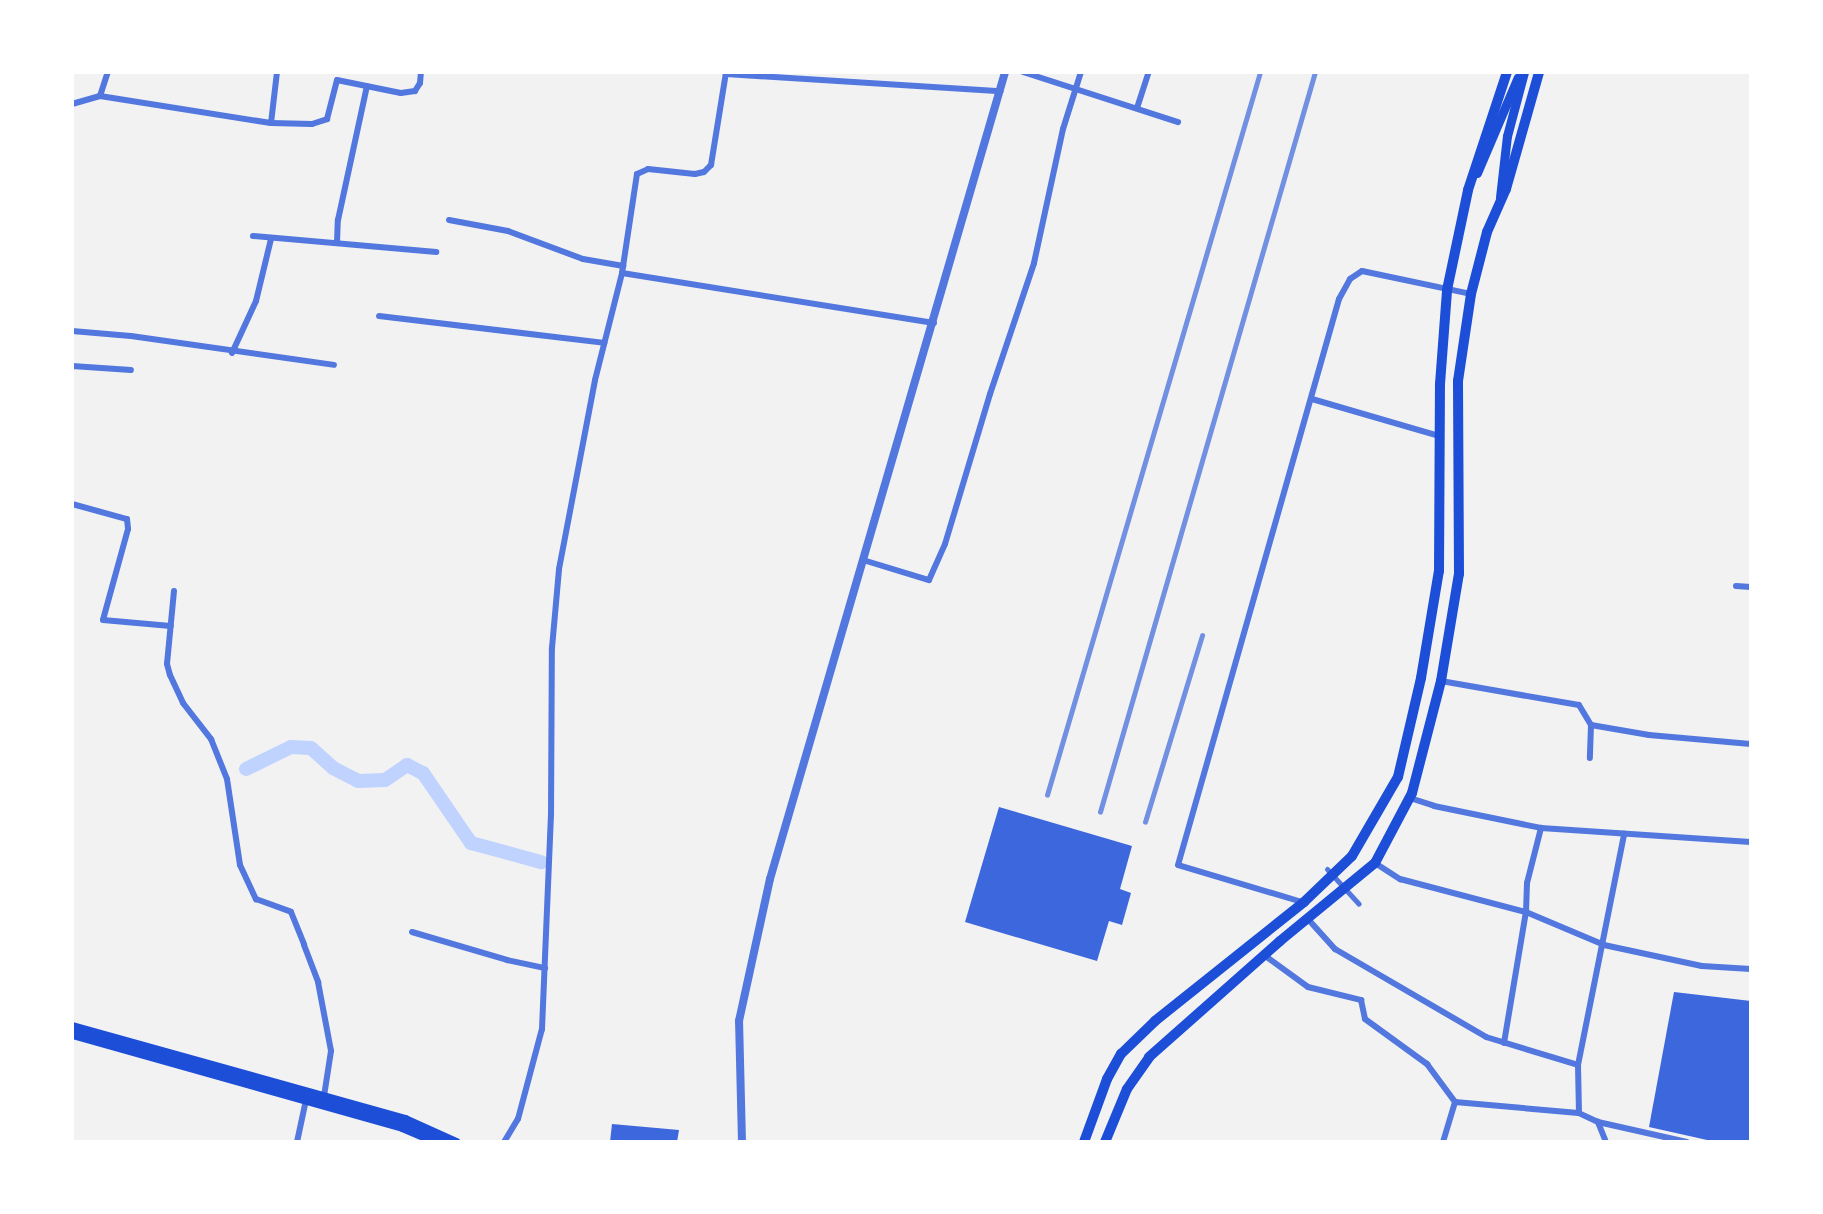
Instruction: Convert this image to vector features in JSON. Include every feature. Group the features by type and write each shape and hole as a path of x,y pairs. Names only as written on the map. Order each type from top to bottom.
{"main road":[{"path":"1084,1142 1107,1079 1121,1054 1155,1021 1304,902 1352,856 1398,777 1421,678 1438,571 1439,436 1447,290 1468,190 1507,72"},
{"path":"1468,190 1489,151 1522,72"},
{"path":"1499,205 1507,136 1522,72"},
{"path":"1105,1142 1127,1089 1149,1057 1307,918 1375,863 1410,797 1441,681 1458,574 1458,381 1471,294 1487,232 1499,205 1539,72"},
{"path":"1155,1021 1167,1040"},
{"path":"72,1026 405,1119 456,1142"},
{"path":"72,1034 402,1127 438,1142"}],"street":[{"path":"100,96 108,72"},
{"path":"271,122 277,72"},
{"path":"72,104 100,96 271,122 312,124 327,119 337,80 401,93 415,91 420,83 421,72"},
{"path":"742,1142 739,1020 770,879 934,324 1005,72"},
{"path":"1023,72 1178,122"},
{"path":"863,560 929,580 945,544 990,394 1034,263 1063,128 1081,72"},
{"path":"1137,108 1149,72"},
{"path":"504,1142 518,1119 542,1029 552,648 559,569 604,343 623,270 637,174 648,169 695,174 704,172 711,165 726,73 1000,92"},
{"path":"337,243 338,220 367,86"},
{"path":"449,219 508,231 583,259 623,270 934,324"},
{"path":"254,236 436,251"},
{"path":"232,353 256,301 271,239"},
{"path":"1304,902 1178,865 1339,299 1350,279 1362,271 1471,294"},
{"path":"379,316 604,343"},
{"path":"72,331 131,336 232,353 334,365"},
{"path":"72,366 131,370"},
{"path":"1312,399 1439,436"},
{"path":"72,504 127,519 128,529 103,620 171,626"},
{"path":"1736,586 1751,587"},
{"path":"174,590 167,664 170,675 183,703 212,739 227,779 240,865 256,899 291,912 317,982 331,1051 324,1096"},
{"path":"1441,681 1579,705 1591,725 1590,758"},
{"path":"1591,725 1649,736 1751,744"},
{"path":"1410,797 1434,806 1541,828 1751,842"},
{"path":"1504,1043 1526,912 1527,883 1541,828"},
{"path":"1579,1113 1578,1065 1624,834"},
{"path":"1375,863 1400,878 1526,912 1604,945 1702,966 1751,969"},
{"path":"1327,869 1359,904"},
{"path":"1307,918 1335,949 1486,1037 1578,1065"},
{"path":"412,932 507,960 545,968"},
{"path":"1264,955 1308,988 1361,1000 1365,1020 1427,1064 1455,1102 1579,1113 1598,1122 1687,1142"},
{"path":"297,1142 306,1100"},
{"path":"1443,1142 1455,1102"},
{"path":"1598,1122 1606,1142"}],"building":[{"path":"999,807 1132,846 1120,889 1131,893 1122,925 1109,921 1097,961 965,922"},
{"path":"1674,992 1751,1001 1751,1142 1716,1142 1649,1127"},
{"path":"612,1124 679,1130 677,1142 610,1142"}],"waterway":[{"path":"246,769 291,747 311,748 333,768 358,781 385,780 407,765 423,773 471,843 541,862"}],"railway":[{"path":"1047,795 1260,72"},
{"path":"1100,812 1315,72"},
{"path":"1145,822 1202,635"}]}
